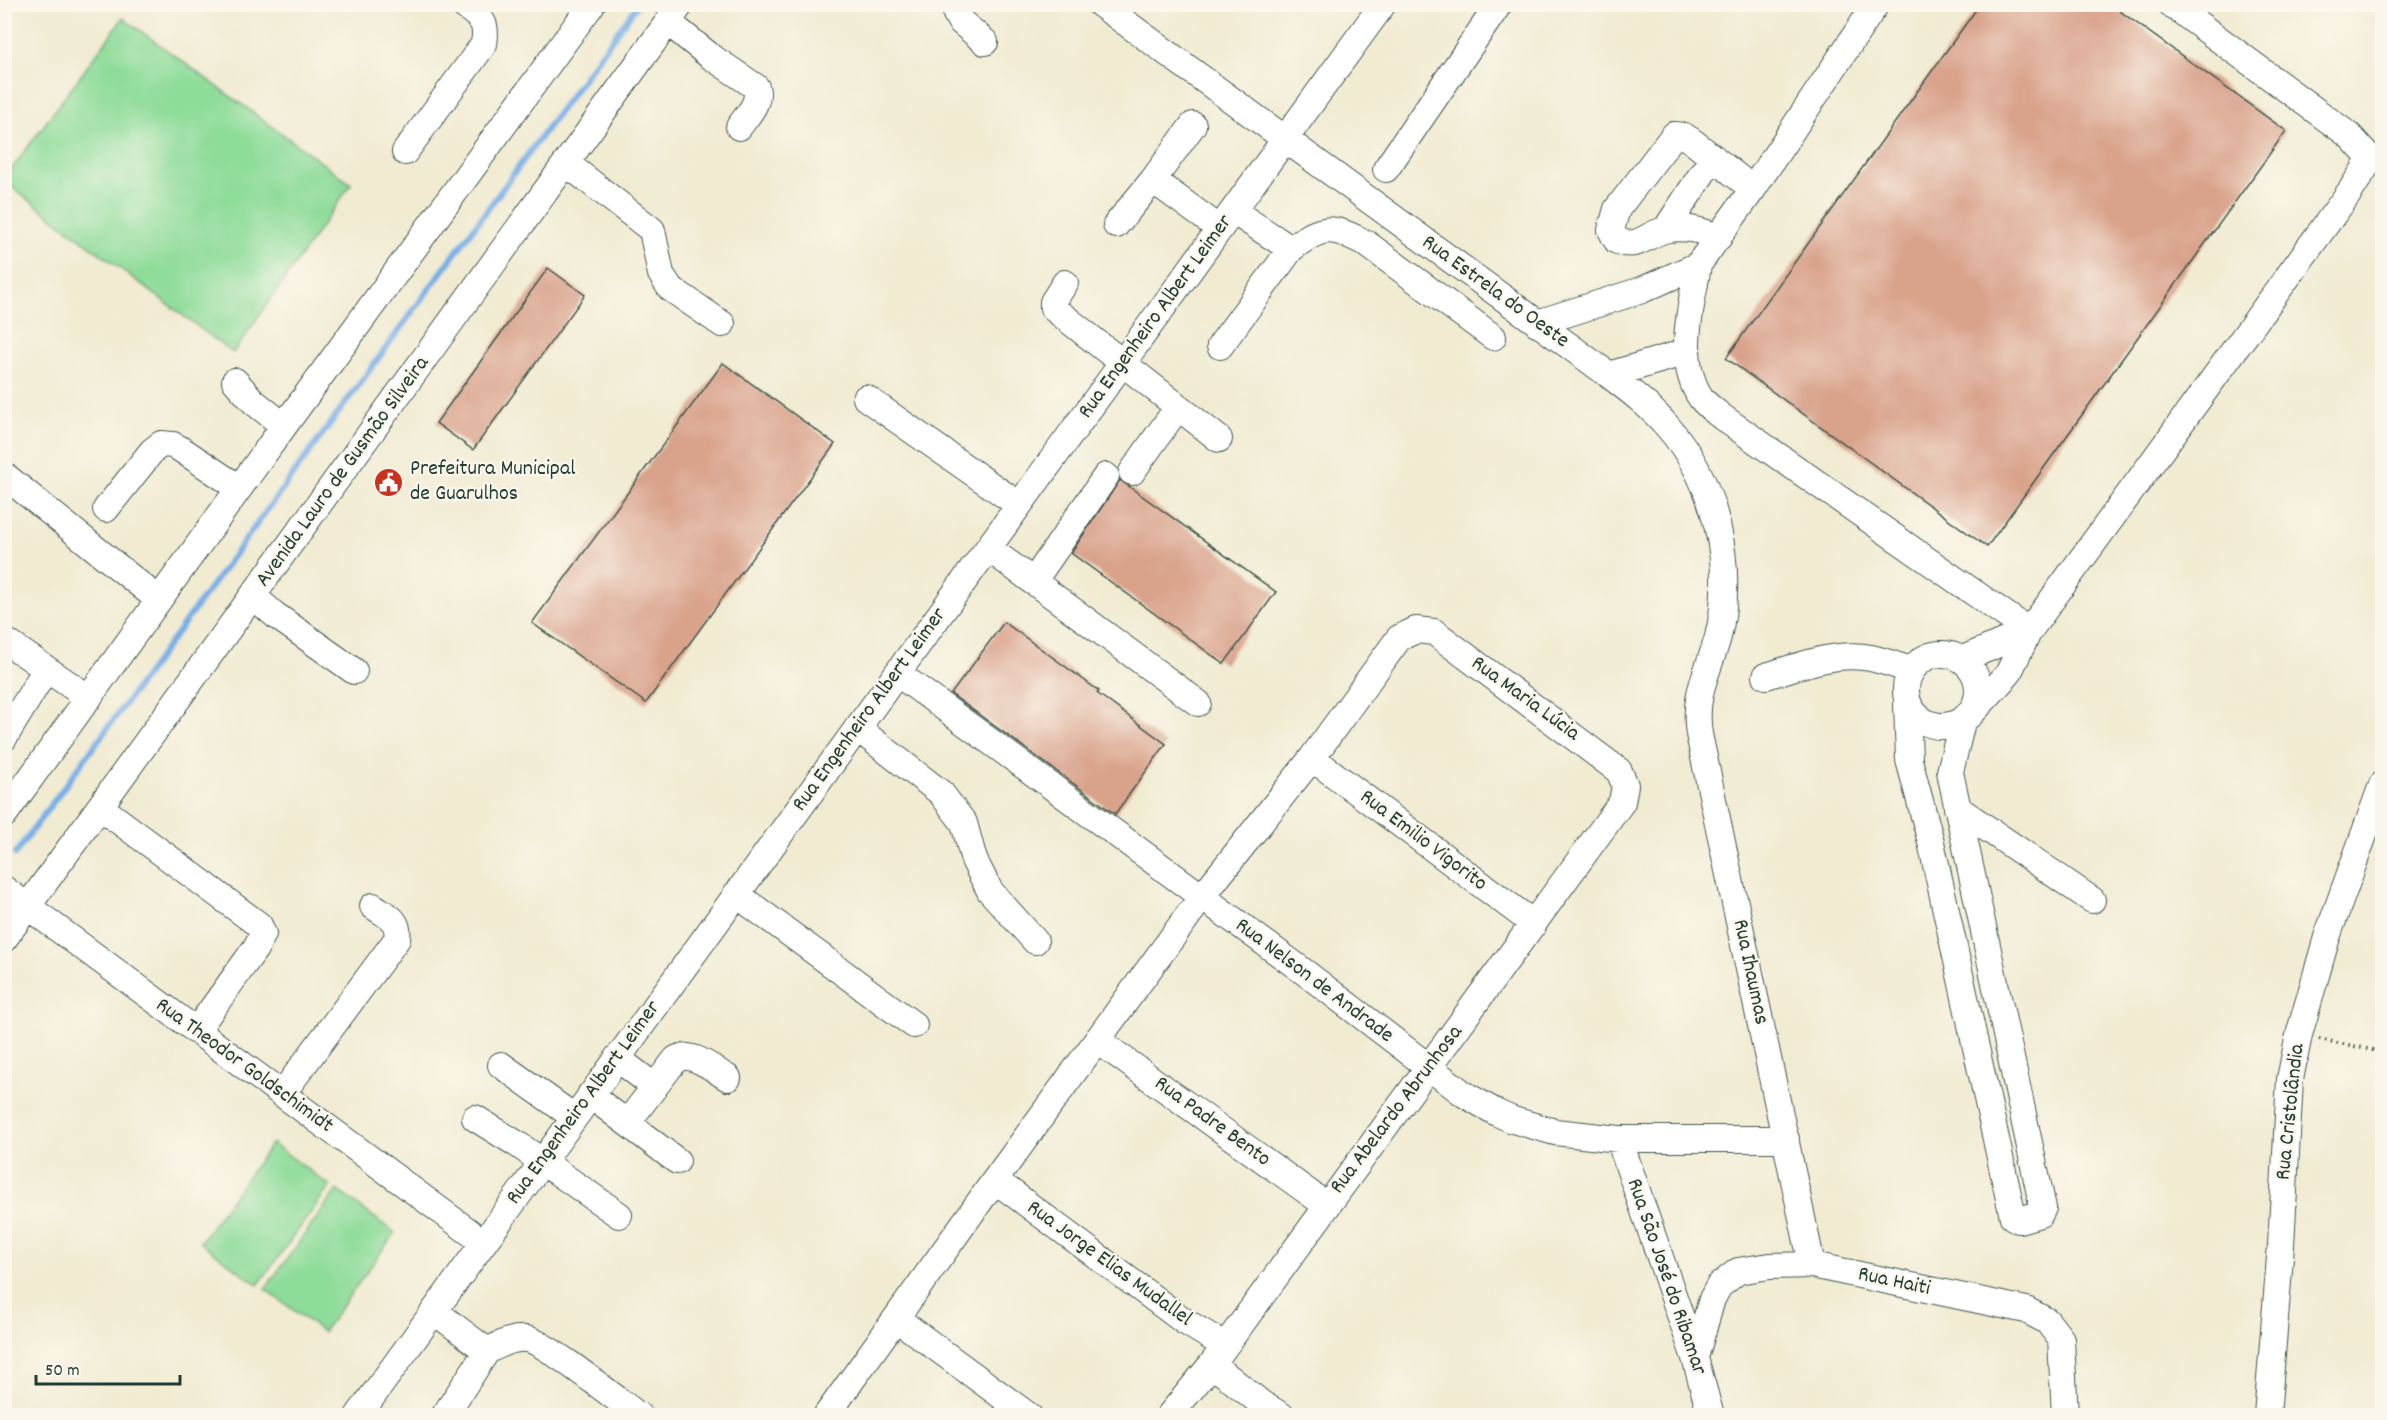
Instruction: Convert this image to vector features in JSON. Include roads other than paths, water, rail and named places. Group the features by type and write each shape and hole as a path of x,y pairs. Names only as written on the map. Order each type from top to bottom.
{"street":[{"path":"405,152 484,44 486,32 483,20 462,4"},
{"path":"4,816 284,426 592,4"},
{"path":"958,4 956,14 960,21 985,42"},
{"name":"Rua Estrela do Oeste","path":"1100,4 1644,401 1675,435 1707,490 1717,523 1722,558 1724,593 1718,636 1702,678"},
{"name":"Rua Engenheiro Albert Leimer","path":"358,1416 1383,4"},
{"path":"1386,169 1499,4"},
{"path":"1876,4 1753,189 1698,265 1686,352 1693,382 1702,399 1722,417 2029,631"},
{"path":"1907,703 1921,720 1941,727 1966,718 2008,674 2029,631 2349,193 2371,159 2349,136 2171,4"},
{"path":"674,13 710,56 756,87 758,94 756,104 739,128"},
{"name":"Avenida Lauro de Gusmão Silveira","path":"4,939 674,13"},
{"path":"1116,225 1153,180 1193,125"},
{"path":"1719,237 1684,227 1666,229 1631,245 1617,241 1611,230 1617,209 1674,135 1684,136 1753,189"},
{"path":"1666,229 1713,157"},
{"path":"566,163 652,230 662,274 670,288 722,324"},
{"path":"1153,180 1226,220 1291,249"},
{"path":"1220,346 1291,249 1312,232 1333,229 1349,234 1367,244 1493,337"},
{"path":"1537,323 1642,290 1698,265"},
{"path":"1065,283 1053,302 1053,308 1219,440"},
{"path":"1609,375 1686,352"},
{"path":"236,381 254,402 284,426"},
{"path":"866,398 1019,505"},
{"path":"1132,472 1178,407"},
{"path":"106,509 152,451 161,444 172,445 182,450 239,489"},
{"path":"4,475 159,600"},
{"path":"1033,582 1106,476"},
{"path":"987,548 1198,703"},
{"path":"253,597 354,670"},
{"name":"Rua Maria Lúcia","path":"1312,758 1399,639 1416,630 1434,632 1619,771 1625,785 1623,801"},
{"path":"1963,659 2029,631"},
{"path":"4,640 89,698"},
{"path":"1935,654 1949,654 1963,659 1976,675 1979,696 1966,718 1950,772 2043,1208 2040,1214 2019,1220 2013,1217 1931,842 1909,760 1905,687 1911,670 1921,660 1935,654"},
{"path":"1766,676 1818,660 1853,657 1869,658 1911,670"},
{"path":"4,738 46,669"},
{"name":"Rua Nelson de Andrade","path":"897,673 1481,1104 1513,1120 1555,1132 1619,1139 1786,1139"},
{"name":"Rua Ihaumas","path":"1702,678 1697,711 1699,734 1812,1265"},
{"path":"857,728 941,793 964,823 974,860 990,891 1035,942"},
{"path":"826,1416 1201,898 1312,758"},
{"name":"Rua Emilio Vigorito","path":"1312,758 1534,924"},
{"name":"Rua Cristolândia","path":"2267,1416 2281,1245 2290,1079 2299,1035 2327,937 2382,785"},
{"name":"Rua Abelardo Abrunhosa","path":"1168,1416 1218,1355 1623,801"},
{"path":"100,807 259,925 262,934 255,949 196,1031"},
{"path":"1957,808 2092,900"},
{"name":"Rua Theodor Goldschimidt","path":"4,889 483,1242"},
{"path":"736,894 914,1025"},
{"path":"282,1094 397,939 398,929 395,922 373,906"},
{"name":"Rua Padre Bento","path":"1097,1040 1326,1205"},
{"path":"627,1123 676,1059 683,1055 690,1056 728,1078"},
{"path":"617,1058 655,1087"},
{"path":"501,1065 574,1117"},
{"path":"590,1095 677,1161"},
{"path":"476,1118 619,1215"},
{"name":"Rua São José do Ribamar","path":"1619,1139 1695,1358 1711,1416"},
{"name":"Rua Jorge Elias Mudallel","path":"995,1180 1184,1321 1262,1404 1282,1416"},
{"name":"Rua Haiti","path":"1695,1358 1712,1299 1726,1279 1738,1271 1770,1266 1812,1265 2026,1310 2047,1321 2061,1339 2065,1416"},
{"path":"434,1311 488,1351"},
{"path":"897,1319 1029,1416"},
{"path":"444,1416 488,1351 506,1341 528,1339 547,1349 639,1416"}],"waterway":[{"path":"15,854 638,4"}],"place":[{"name":"Prefeitura Municipal de Guarulhos","path":"389,482"}]}
